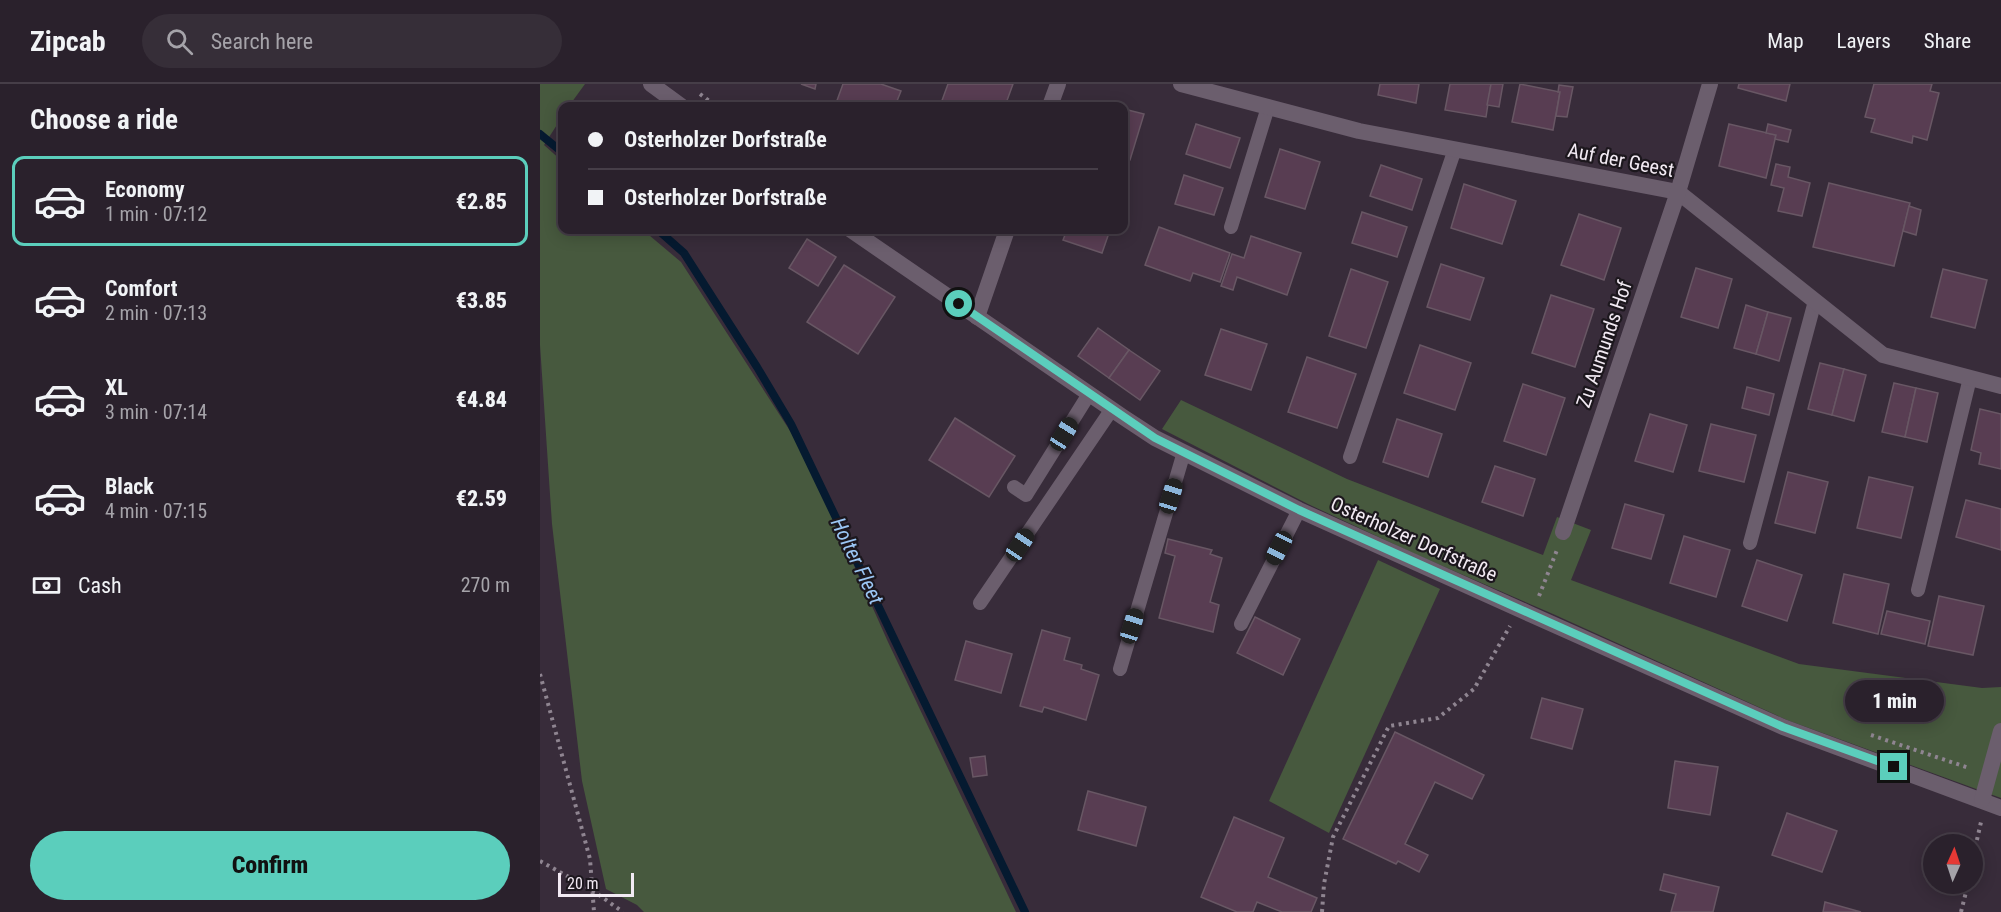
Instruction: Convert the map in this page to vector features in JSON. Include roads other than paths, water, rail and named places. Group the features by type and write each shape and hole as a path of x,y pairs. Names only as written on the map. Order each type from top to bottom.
{"street":[{"path":"651,84 676,102"},
{"path":"1051,102 1058,84"},
{"name":"Auf der Geest","path":"1181,84 1359,131 1677,192 1883,355 2001,386"},
{"name":"Zu Aumunds Hof","path":"1563,532 1677,192 1710,84"},
{"name":"Osterholzer Dorfstraße","path":"857,234 1155,438 1299,510 1783,727 1990,803"},
{"path":"977,317 1006,234"},
{"path":"1990,803 2001,731"}],"lane":[{"path":"1231,227 1268,107"},
{"path":"1350,457 1455,149"},
{"path":"1750,543 1815,301"},
{"path":"1918,590 1970,378"},
{"path":"1014,487 1026,495 1089,394"},
{"path":"980,603 1112,409"},
{"path":"1120,669 1184,452"},
{"path":"1241,624 1299,510"}],"waterway":[{"name":"Holter Fleet","path":"540,134 558,149"},
{"name":"Holter Fleet","path":"663,234 684,253 791,424 1025,912"}]}
